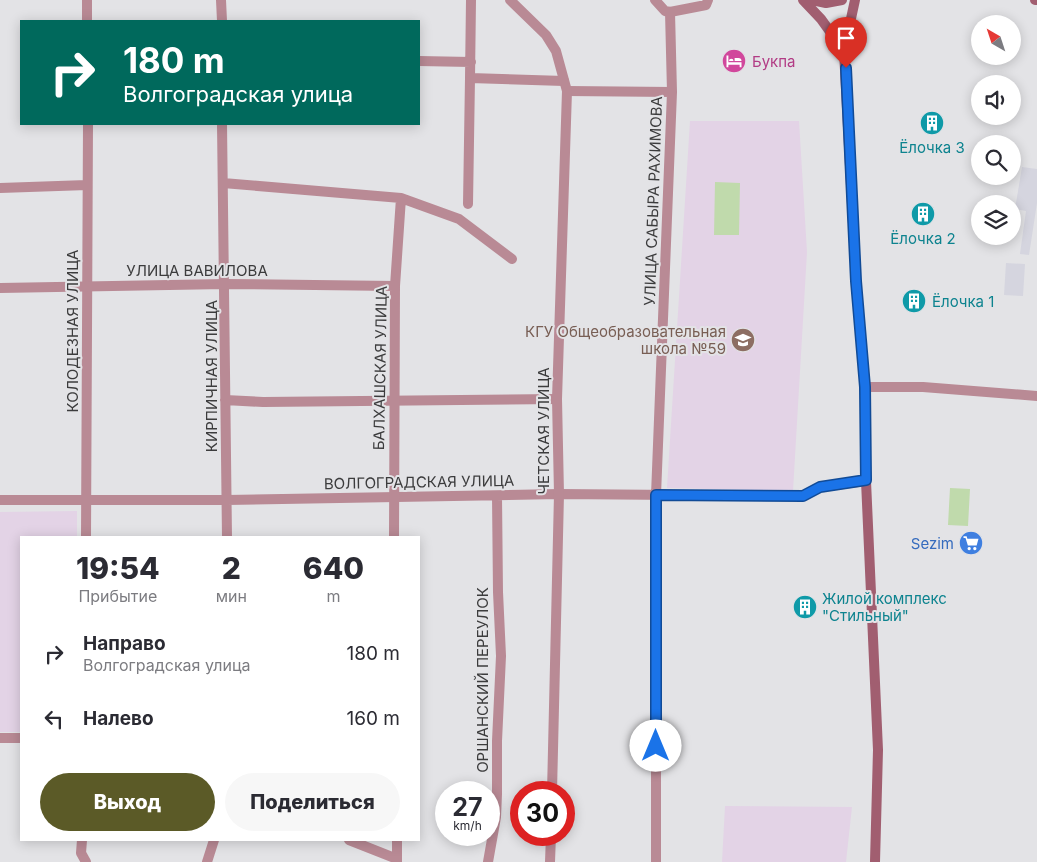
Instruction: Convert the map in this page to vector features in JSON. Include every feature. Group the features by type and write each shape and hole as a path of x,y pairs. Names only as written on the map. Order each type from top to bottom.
{"main road":[{"path":"803,0 821,19 844,51"},
{"path":"812,0 826,3 842,0"},
{"path":"855,0 844,51 856,281 865,387 866,480 878,750 875,862"}],"street":[{"path":"87,0 88,20"},
{"path":"221,0 222,20"},
{"path":"468,204 470,0"},
{"name":"ЧЕТСКАЯ УЛИЦА","path":"510,0 546,35 556,51 565,86 552,781"},
{"path":"655,0 665,11 670,12 706,4 708,0"},
{"name":"УЛИЦА САБЫРА РАХИМОВА","path":"656,862 656,495 672,92 670,12"},
{"path":"420,61 470,62"},
{"path":"470,78 672,92"},
{"name":"КОЛОДЕЗНАЯ УЛИЦА","path":"86,536 88,125"},
{"name":"КИРПИЧНАЯ УЛИЦА","path":"222,125 227,536"},
{"path":"222,183 401,198 459,219 512,259"},
{"path":"0,188 87,185"},
{"name":"БАЛХАШСКАЯ УЛИЦА","path":"394,536 395,286 401,198"},
{"name":"УЛИЦА ВАВИЛОВА","path":"0,288 225,284 395,286"},
{"path":"865,387 923,387 1037,396"},
{"path":"226,400 263,402 558,399"},
{"name":"ВОЛГОГРАДСКАЯ УЛИЦА","path":"0,500 227,500 559,494 803,496 820,487 866,480"},
{"name":"ОРШАНСКИЙ ПЕРЕУЛОК","path":"488,862 495,826 498,794 497,741 501,656 497,496"},
{"path":"0,738 20,738"},
{"path":"82,841 81,852 86,862"},
{"path":"207,862 214,841"},
{"path":"351,841 397,860 397,841"},
{"path":"550,862 551,846"}],"shaded area":[{"path":"690,121 799,121 807,252 793,491 667,488"},
{"path":"1022,167 1037,169 1037,203 1029,255 1020,254 1026,211 1021,210 1021,195 1017,195 1019,185 1021,185"},
{"path":"1006,263 1025,264 1023,296 1004,295"},
{"path":"77,511 77,536 20,536 20,732 0,732 0,512"},
{"path":"725,806 852,807 846,862 722,862"}],"green space":[{"path":"715,182 740,183 739,235 714,235"},
{"path":"950,488 970,489 968,526 948,525"}],"place":[{"name":"Букпа","path":"734,61"},
{"name":"Ёлочка 3","path":"932,123"},
{"name":"Ёлочка 2","path":"923,214"},
{"name":"Ёлочка 1","path":"914,301"},
{"name":"КГУ Общеобразовательная школа №59","path":"743,340"},
{"name":"Sezim","path":"971,543"},
{"name":"Жилой комплекс \"Стильный\"","path":"805,607"}],"route":[{"path":"656,746 656,495 803,496 820,487 831,484 866,480 865,387 856,281 846,68"}]}
